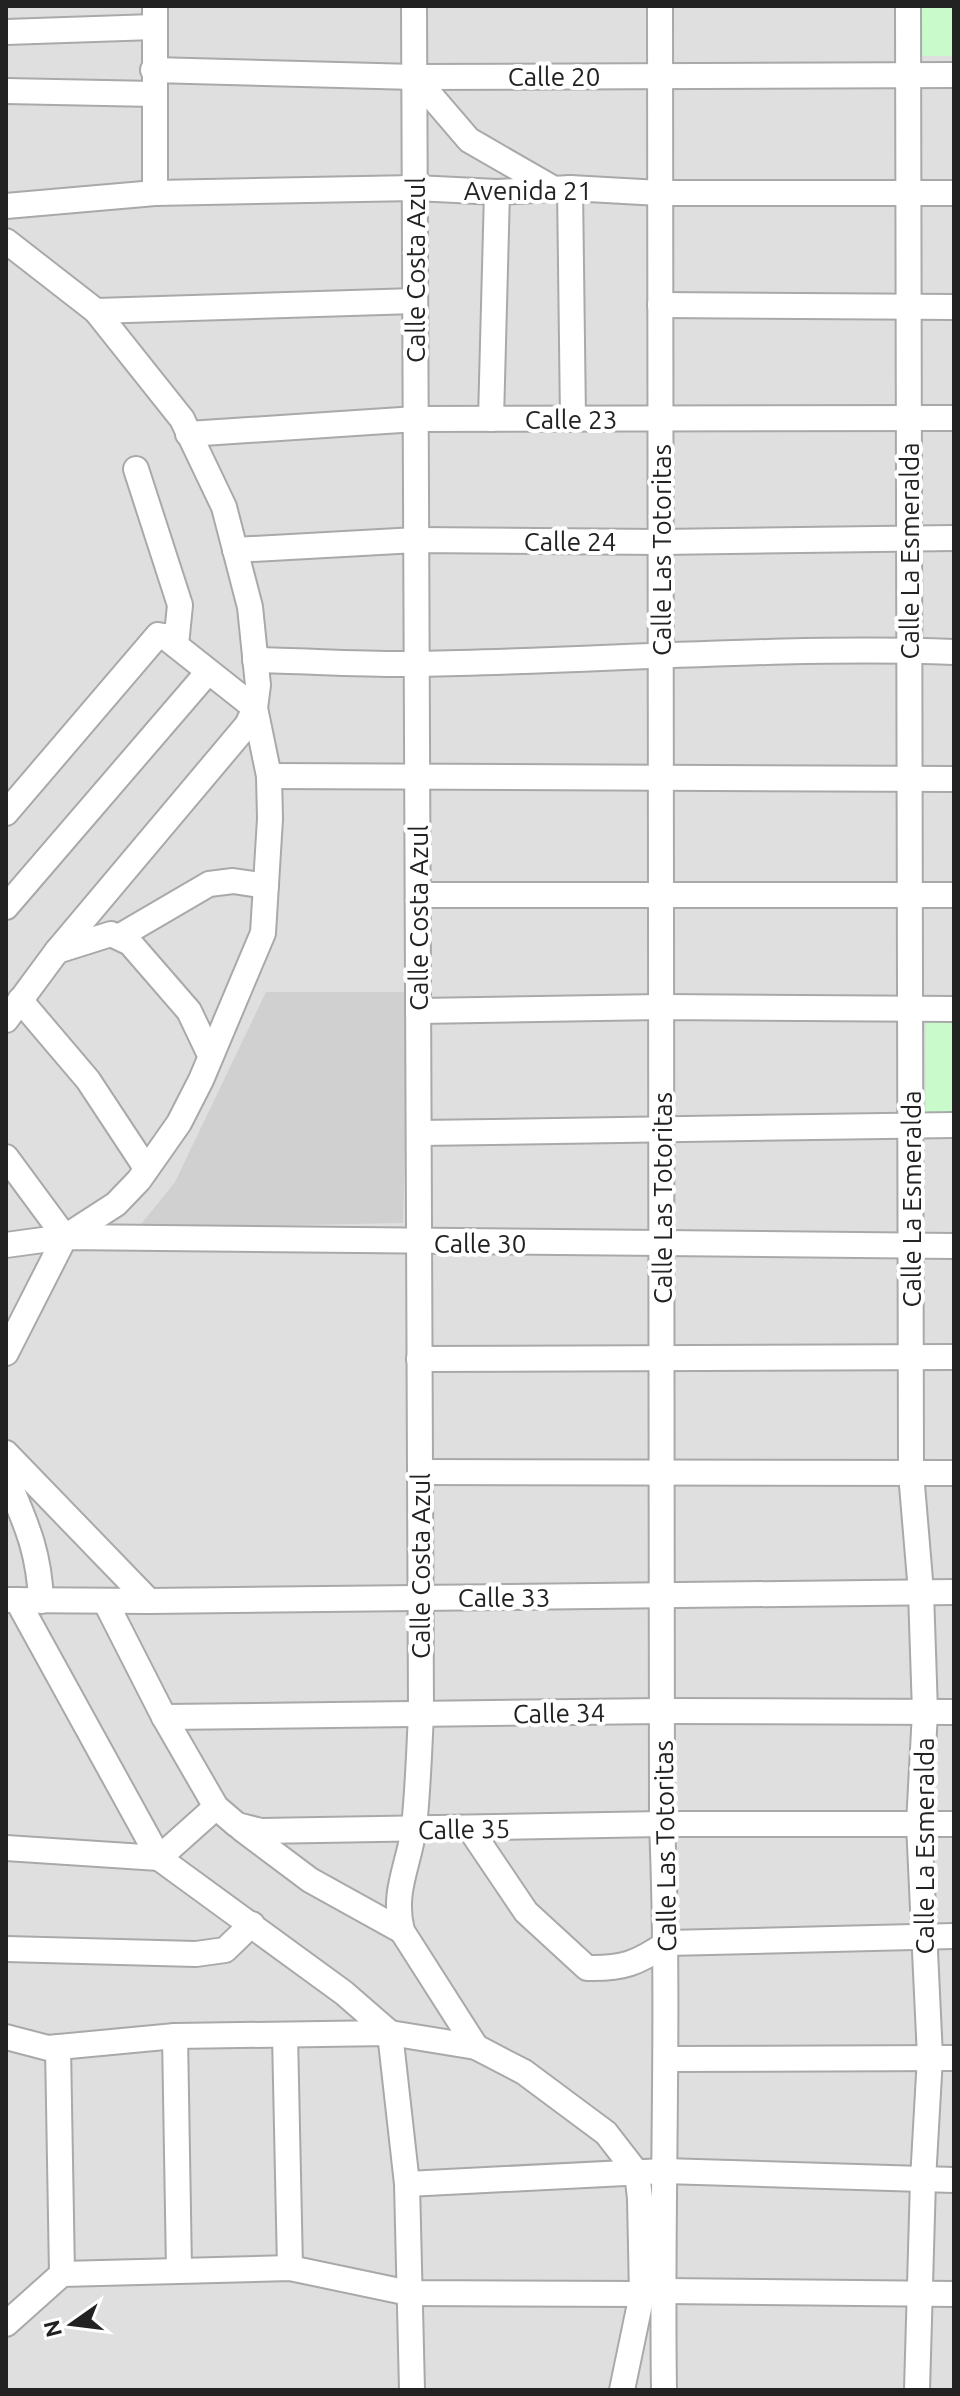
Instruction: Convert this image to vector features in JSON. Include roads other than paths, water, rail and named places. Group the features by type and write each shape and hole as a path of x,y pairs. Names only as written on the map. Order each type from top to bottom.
{"street":[{"name":"Calle Costa Azul","path":"402,1931 397,1910 400,1884 414,1830 421,1715 414,6"},
{"name":"Calle Las Totoritas","path":"660,6 662,1824 667,1943 664,2171 652,2292 664,2390"},
{"name":"Calle La Esmeralda","path":"908,6 911,1473 921,1592 925,1712 919,1824 923,1936 942,2058 923,2180 917,2390"},
{"path":"6,32 155,16 155,193"},
{"name":"Calle 20","path":"6,91 154,82 415,77 954,75"},
{"path":"415,77 469,140 490,154 562,189 573,419"},
{"name":"Avenida 21","path":"6,206 155,193 415,188 497,192 562,189 660,193 954,193"},
{"path":"491,419 497,192"},
{"path":"6,241 96,311 182,419 224,507 250,607 258,685 255,708 247,725 57,951 13,1010 88,1080 146,1168"},
{"path":"96,311 415,301"},
{"path":"660,305 954,307"},
{"name":"Calle 23","path":"188,434 416,419 954,418"},
{"path":"136,469 180,605 176,645"},
{"name":"Calle 24","path":"235,550 416,540 661,542 954,538"},
{"path":"6,813 155,638 164,636 255,708 269,776 270,819 263,933 201,1080 179,1123 139,1180 116,1204 65,1237 6,1353"},
{"path":"255,660 417,664 909,650 954,652"},
{"path":"6,907 208,672"},
{"path":"269,776 954,779"},
{"path":"57,951 102,936 120,936 209,884 233,881 266,886"},
{"path":"418,895 954,895"},
{"path":"120,936 138,951 189,1011 210,1055"},
{"path":"418,1011 661,1007 954,1009"},
{"path":"419,1133 954,1125"},
{"path":"6,1157 65,1237"},
{"name":"Calle 30","path":"6,1245 65,1237 954,1246"},
{"path":"419,1359 954,1357"},
{"path":"6,1453 149,1601"},
{"path":"420,1472 954,1473"},
{"path":"6,1476 34,1541 40,1578 21,1600 159,1858 344,1993 390,2033 407,2184 412,2390"},
{"name":"Calle 33","path":"21,1600 954,1592"},
{"path":"105,1601 164,1717 216,1807 310,1880 402,1931 476,2047"},
{"name":"Calle 34","path":"164,1717 662,1711 954,1712"},
{"path":"6,1848 159,1858 216,1807"},
{"name":"Calle 35","path":"237,1825 261,1831 662,1824 954,1824"},
{"path":"470,1829 526,1912 587,1968 617,1969 645,1958 667,1943 954,1936"},
{"path":"6,1949 196,1954 225,1950 252,1924"},
{"path":"6,2037 48,2048 175,2036 390,2033 476,2047 524,2072 606,2133 637,2173 652,2292 622,2390"},
{"path":"285,2035 290,2268"},
{"path":"175,2036 179,2270"},
{"path":"58,2047 62,2274"},
{"path":"666,2059 942,2058"},
{"path":"407,2184 664,2171 954,2180"},
{"path":"6,2324 62,2274 179,2270 290,2268 409,2293 954,2294"}]}
